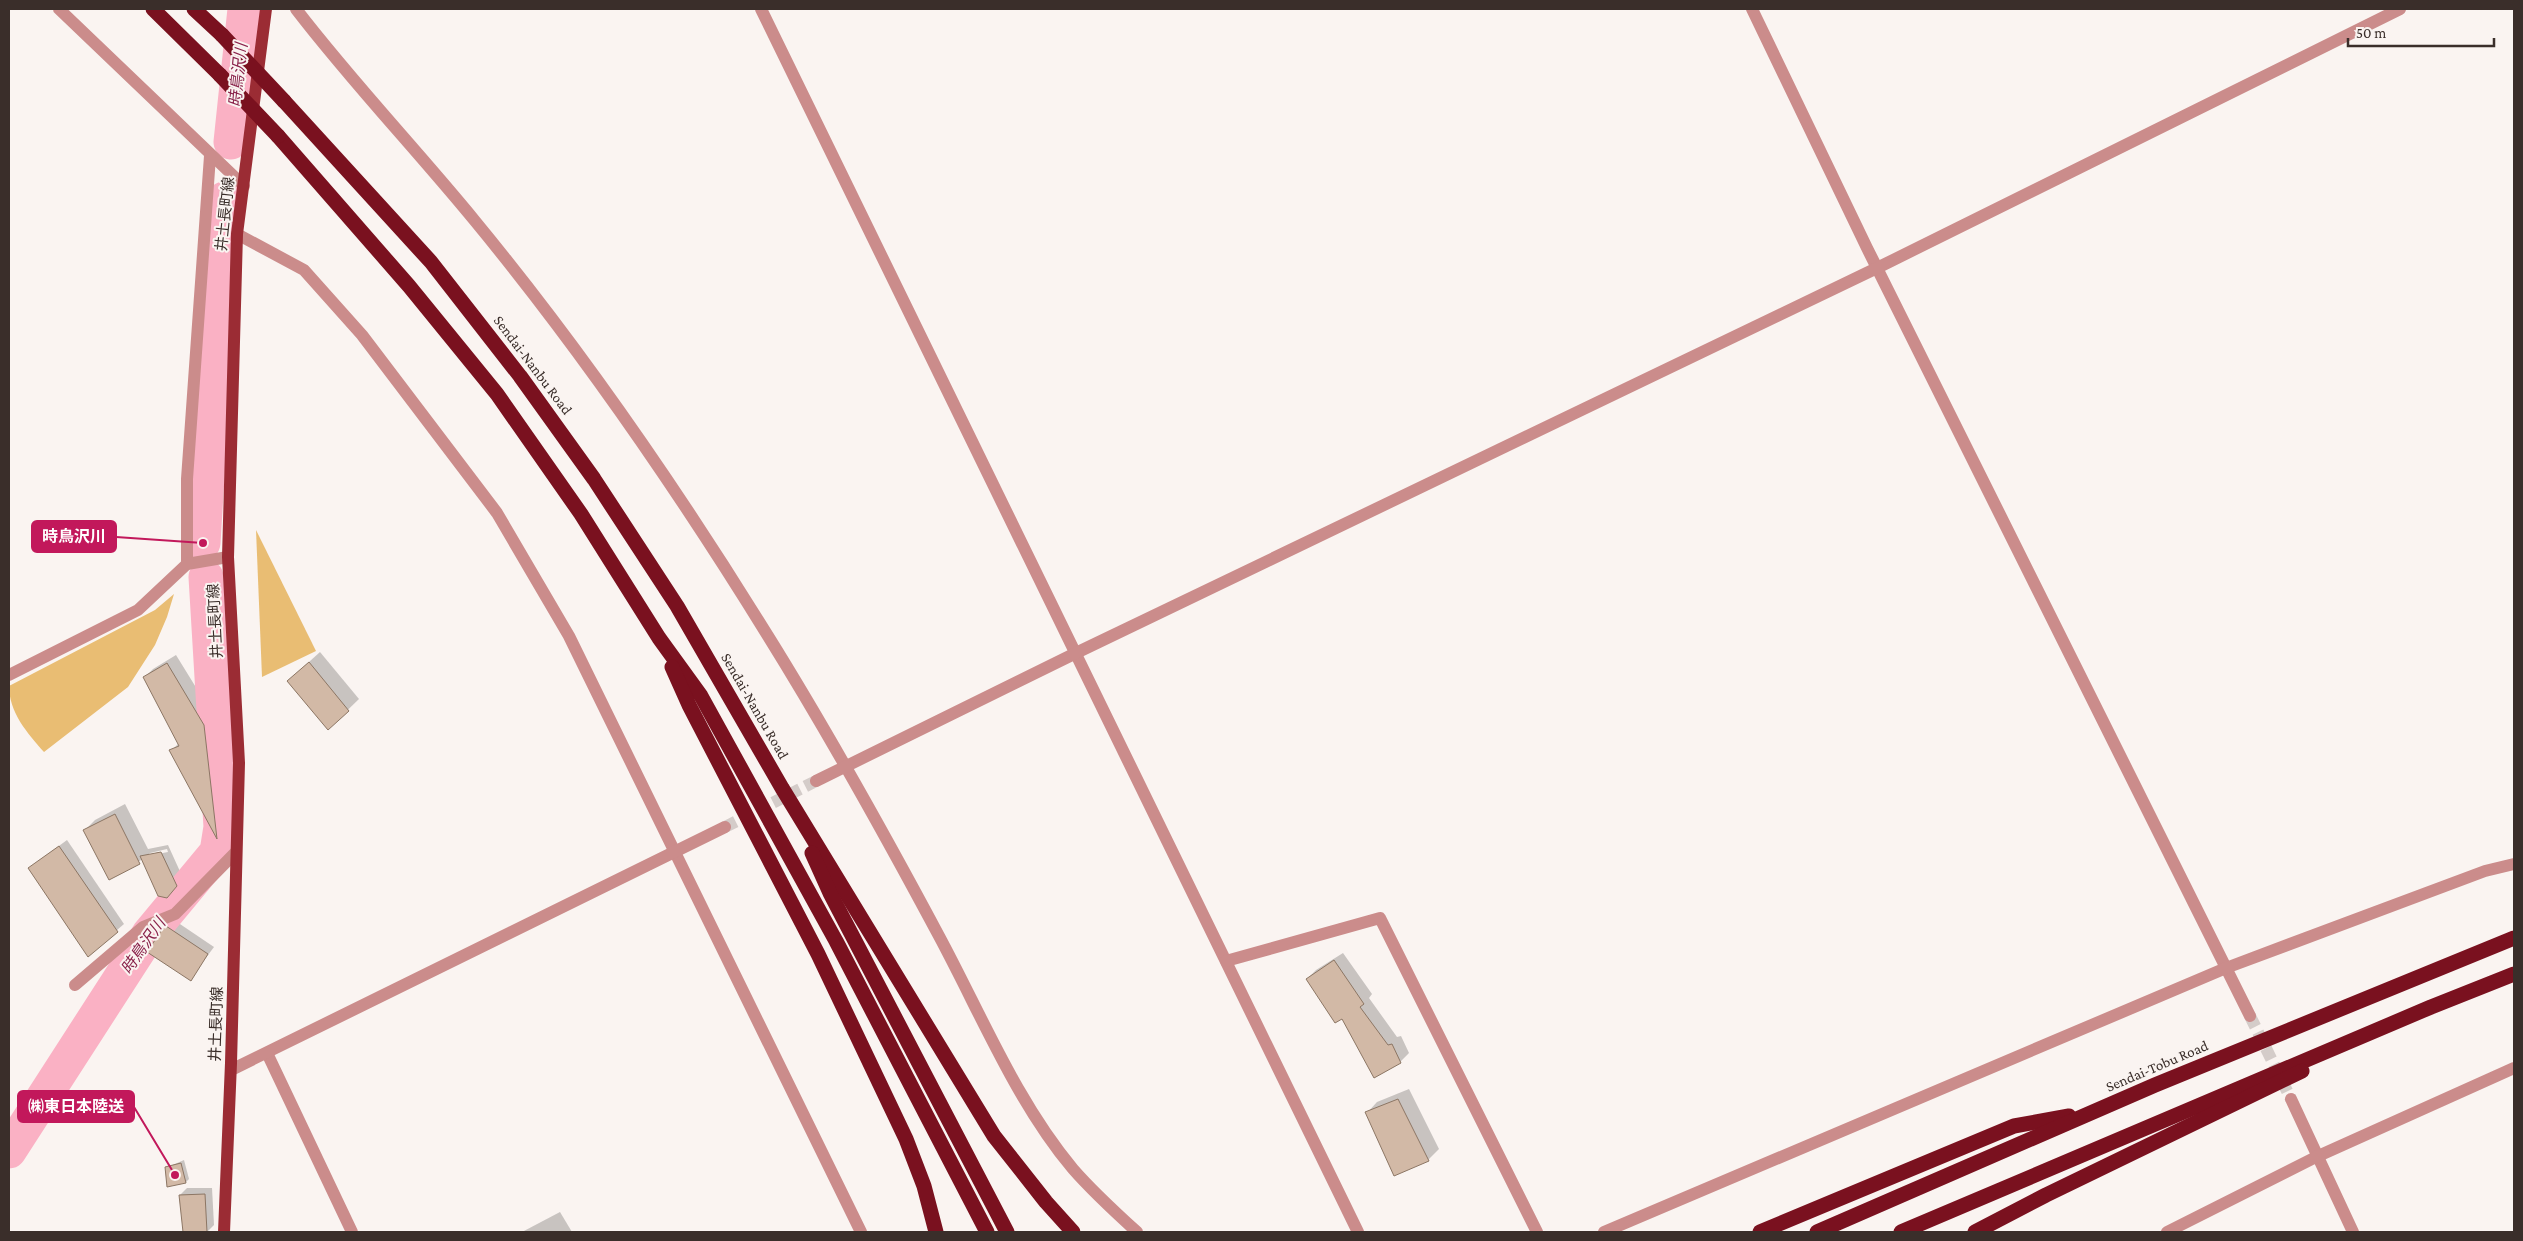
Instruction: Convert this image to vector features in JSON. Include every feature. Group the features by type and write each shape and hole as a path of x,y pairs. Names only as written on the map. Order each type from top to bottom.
{"highway":[{"path":"153,9 278,136 409,286 497,394 581,514 659,638 701,696 836,941 987,1232"},
{"name":"Sendai-Nanbu Road","path":"194,9 222,35 284,100 431,262 520,376 594,479 676,606 782,788"},
{"path":"659,638 689,705 818,954 906,1139 924,1186 936,1232"},
{"path":"782,788 830,893 1007,1232"},
{"path":"782,788 994,1136 1046,1202 1073,1232"},
{"name":"Sendai-Tobu Road","path":"1817,1232 2096,1111 2514,938"},
{"path":"1901,1232 2431,1007 2514,974"},
{"path":"1976,1232 2431,1007"},
{"path":"1760,1232 2014,1126 2096,1111"}],"main road":[{"name":"井土長町線","path":"224,1232 231,1070 239,763 228,557 237,234 266,9"}],"street":[{"path":"59,9 210,156 244,186"},
{"path":"296,9 475,221 575,347 694,520 769,637 845,767 907,876 1037,1119 1072,1168 1105,1204 1137,1232"},
{"path":"761,9 1358,1232"},
{"path":"1752,9 1877,268 2250,1016"},
{"path":"816,781 1076,653 1877,268 2400,9"},
{"path":"187,564 187,479 210,156"},
{"path":"237,234 304,270 362,335 497,513 570,636 861,1232"},
{"path":"9,675 138,610 187,564 228,557"},
{"path":"231,1070 725,827"},
{"path":"75,985 143,927 175,914 236,852"},
{"path":"1604,1232 2226,968 2485,871 2514,864"},
{"path":"1226,960 1380,918 1537,1232"},
{"path":"267,1053 352,1232"},
{"path":"2167,1232 2316,1157 2514,1068"},
{"path":"2291,1099 2316,1157 2353,1232"}],"shaded area":[{"path":"256,530 316,651 262,677"},
{"path":"174,594 155,645 128,687 44,752 20,722 12,705 9,686 155,610"}],"building":[{"path":"309,662 349,711 328,730 287,681"},
{"path":"167,663 204,725 217,839 169,750 179,746 143,677"},
{"path":"115,814 140,864 109,880 83,830"},
{"path":"59,846 118,932 88,957 28,868"},
{"path":"161,852 177,886 167,898 158,896 140,856"},
{"path":"166,926 208,954 191,981 147,952"},
{"path":"1334,960 1364,1004 1360,1007 1388,1045 1392,1044 1401,1063 1374,1078 1342,1019 1335,1023 1306,979"},
{"path":"1398,1099 1429,1161 1394,1176 1365,1112"},
{"path":"181,1163 186,1183 167,1187 165,1167"},
{"path":"205,1194 207,1232 183,1232 179,1195"}],"waterway":[{"name":"時鳥沢川","path":"231,142 245,9"},
{"name":"時鳥沢川","path":"203,543 224,199"},
{"name":"時鳥沢川","path":"9,1151 149,934 217,852 221,827 206,577"}],"tunnel":[{"path":"725,827 816,781"},
{"path":"2250,1016 2291,1099"}],"place":[{"name":"時鳥沢川","path":"203,543"},
{"name":"㈱東日本陸送","path":"175,1175"}]}
